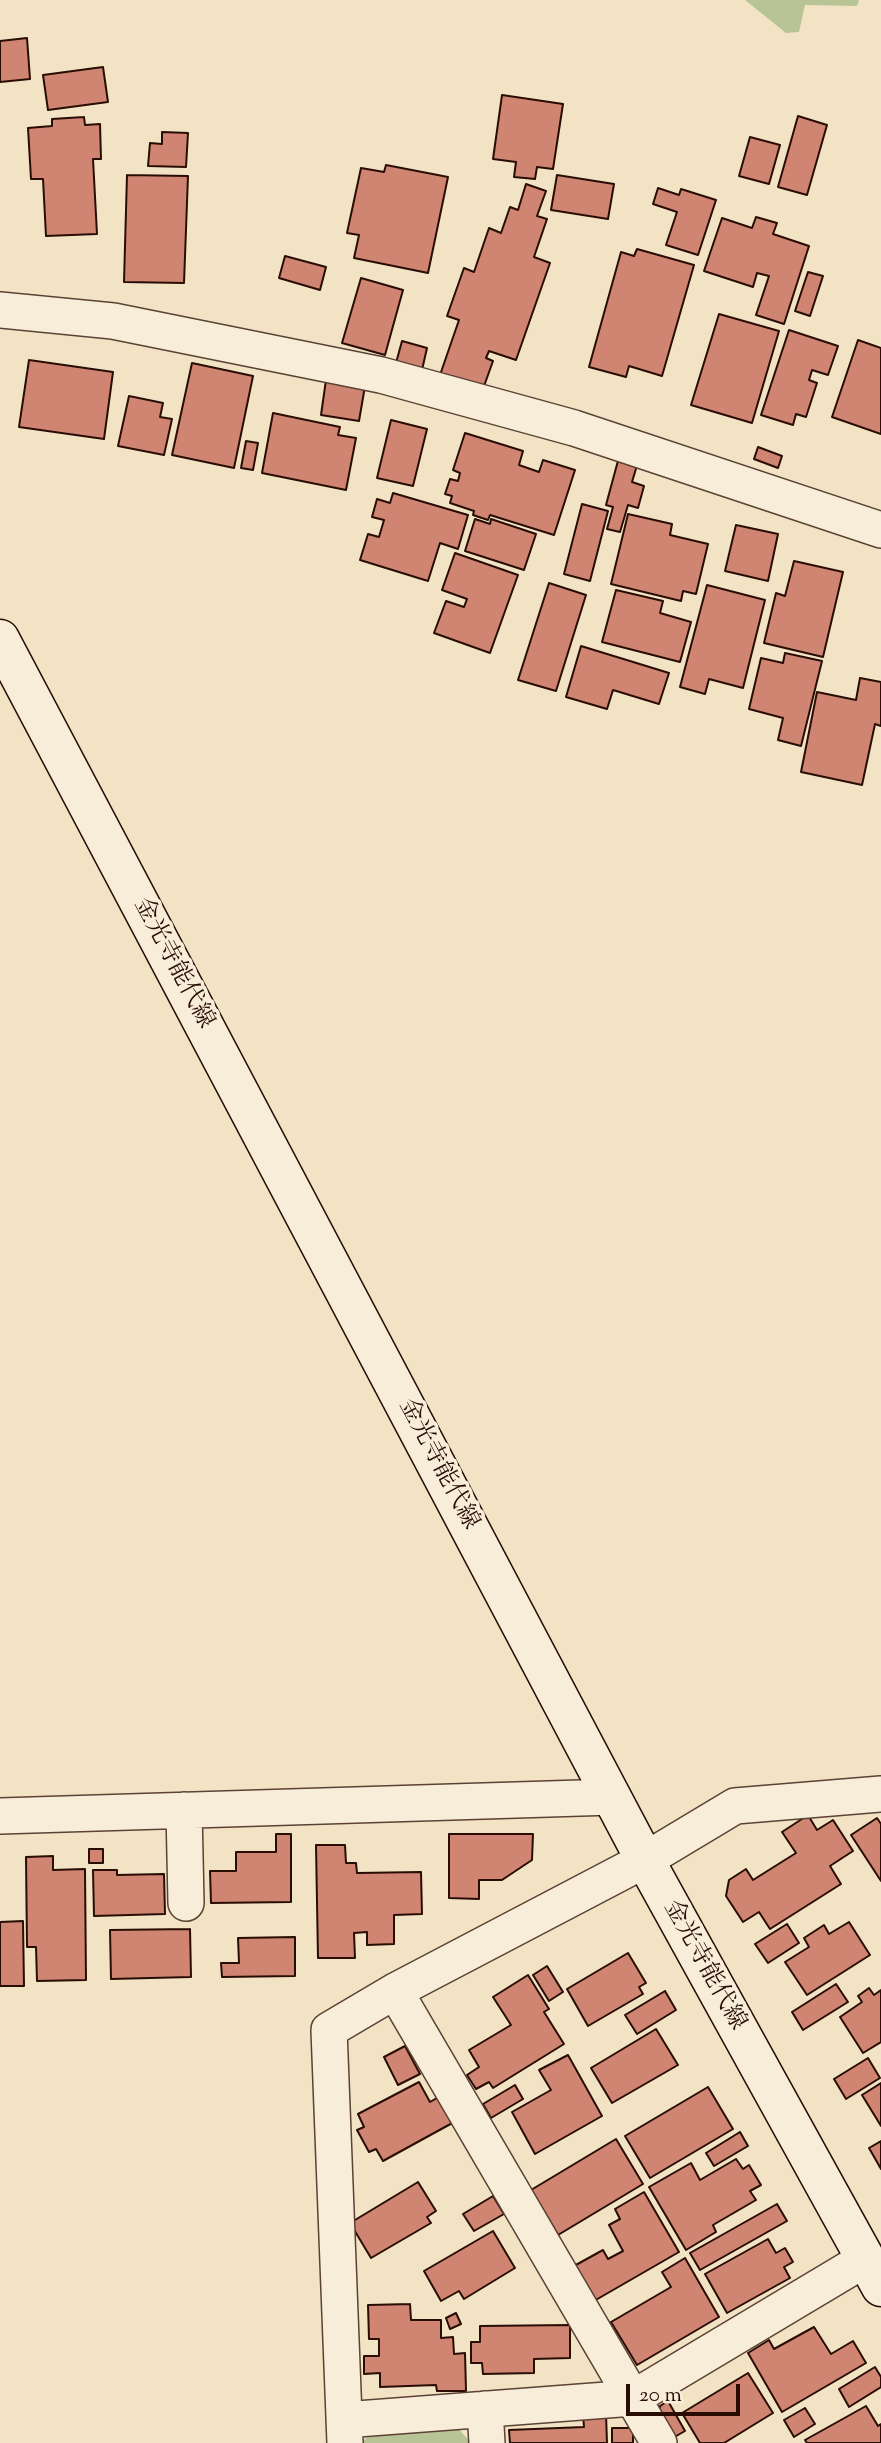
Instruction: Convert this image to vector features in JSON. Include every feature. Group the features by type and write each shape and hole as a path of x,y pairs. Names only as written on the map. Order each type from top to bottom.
{"main road":[{"name":"金光寺能代線","path":"0,639 645,1860 873,2273"}],"street":[{"path":"0,310 113,321 381,375 574,428 881,530"},
{"path":"873,2273 633,2398 486,2426 345,2432 329,2030 395,1991 645,1860 735,1805 881,1794"},
{"path":"0,1816 613,1797"},
{"path":"184,1810 186,1903"},
{"path":"395,1991 659,2443"}],"green space":[{"path":"745,0 859,0 857,6 805,5 799,32 786,33"},
{"path":"456,2426 471,2443 361,2443 377,2428"}],"building":[{"path":"27,38 30,79 0,82 0,41"},
{"path":"103,67 108,102 48,110 43,75"},
{"path":"502,95 563,104 553,169 537,167 535,179 514,177 516,162 493,159"},
{"path":"798,116 827,125 807,195 778,187"},
{"path":"84,117 85,125 100,124 101,159 93,159 97,234 46,236 43,179 31,179 28,128 52,126 52,119"},
{"path":"162,132 188,133 186,167 148,166 150,143 162,144"},
{"path":"750,137 780,145 769,184 739,176"},
{"path":"386,165 448,177 428,273 354,258 359,235 347,233 361,168 384,172"},
{"path":"127,175 188,176 184,283 124,282"},
{"path":"557,175 614,184 608,219 551,210"},
{"path":"526,184 546,191 537,216 547,219 534,257 550,263 516,360 489,351 486,358 493,361 483,389 440,375 459,320 447,316 464,268 474,272 489,228 501,233 510,207 518,210"},
{"path":"658,188 679,195 681,189 716,200 698,255 666,245 677,212 653,204"},
{"path":"756,217 777,223 773,234 809,246 784,324 756,315 769,276 757,273 753,287 704,271 722,218 752,228"},
{"path":"637,249 694,265 662,376 629,366 626,377 589,367 621,252 634,256"},
{"path":"285,256 326,267 320,290 279,278"},
{"path":"808,272 823,276 810,316 795,311"},
{"path":"361,278 403,290 385,355 342,343"},
{"path":"719,314 779,331 752,423 691,405"},
{"path":"789,330 838,346 828,375 812,370 809,380 817,383 806,417 796,414 793,425 761,415"},
{"path":"858,340 881,348 881,434 832,417"},
{"path":"402,341 427,348 422,370 396,363"},
{"path":"29,360 113,372 104,439 19,427"},
{"path":"192,363 253,376 234,468 172,455"},
{"path":"326,380 365,386 359,421 321,415"},
{"path":"129,396 163,403 160,417 172,419 164,455 118,446"},
{"path":"273,413 340,427 338,435 356,438 346,490 262,473"},
{"path":"391,420 427,429 413,486 377,478"},
{"path":"465,433 523,451 519,465 539,472 543,460 575,470 554,535 490,515 488,520 473,515 474,511 450,503 452,496 445,494 450,479 458,481 460,473 453,470"},
{"path":"246,441 258,443 253,470 241,468"},
{"path":"758,447 782,456 778,468 754,459"},
{"path":"619,457 638,462 632,482 644,486 638,508 628,505 620,532 607,529 613,507 606,505"},
{"path":"393,493 468,515 458,549 440,543 428,581 360,560 368,534 379,537 384,520 372,517 377,499 390,503"},
{"path":"582,504 608,511 590,581 564,574"},
{"path":"628,514 672,524 670,535 708,544 696,594 683,591 681,601 611,584"},
{"path":"475,519 490,524 491,519 536,534 524,570 465,551"},
{"path":"736,525 778,534 768,581 725,571"},
{"path":"455,553 518,575 490,653 434,633 446,601 464,607 467,599 442,590"},
{"path":"794,561 843,572 823,657 764,643 776,593 785,596"},
{"path":"549,583 586,595 556,691 518,680"},
{"path":"707,585 765,600 743,688 709,679 705,694 680,687"},
{"path":"616,590 663,601 660,613 691,622 680,662 602,642"},
{"path":"581,646 669,673 659,704 613,690 607,709 566,697"},
{"path":"785,653 822,661 801,746 778,740 783,718 749,709 761,658 783,663"},
{"path":"860,678 881,682 881,726 875,724 862,785 801,772 817,692 856,700"},
{"path":"808,1815 817,1830 833,1820 853,1851 830,1866 841,1884 770,1929 759,1912 743,1922 726,1896 729,1880 746,1869 753,1880 796,1853 782,1832"},
{"path":"877,1818 881,1824 881,1881 851,1835"},
{"path":"276,1834 291,1834 291,1902 211,1903 210,1871 236,1871 236,1852 276,1852"},
{"path":"449,1834 533,1834 532,1860 502,1880 479,1880 479,1899 449,1898"},
{"path":"316,1845 345,1845 346,1863 356,1863 357,1873 421,1872 422,1914 394,1915 394,1944 367,1945 367,1932 354,1933 355,1958 318,1958"},
{"path":"89,1849 103,1849 103,1863 89,1863"},
{"path":"53,1856 53,1870 85,1869 86,1980 37,1981 36,1947 27,1947 26,1857"},
{"path":"93,1870 117,1870 117,1875 164,1874 165,1914 94,1916"},
{"path":"23,1921 24,1986 0,1986 0,1922"},
{"path":"849,1922 870,1955 807,1995 785,1962 809,1947 804,1938 824,1925 829,1934"},
{"path":"787,1924 799,1943 768,1963 755,1944"},
{"path":"190,1929 191,1977 111,1979 110,1930"},
{"path":"295,1937 295,1976 222,1977 221,1963 239,1963 238,1938"},
{"path":"628,1953 646,1983 639,1987 643,1994 588,2026 567,1989"},
{"path":"547,1966 563,1992 549,2001 533,1975"},
{"path":"528,1975 549,2009 544,2012 564,2044 493,2088 489,2082 476,2089 467,2075 479,2067 469,2050 511,2025 493,1997"},
{"path":"836,1984 848,2002 803,2030 792,2012"},
{"path":"869,1988 874,1995 881,1990 881,2042 863,2053 840,2017 862,2002 858,1996"},
{"path":"665,1991 676,2010 637,2034 625,2015"},
{"path":"656,2029 678,2065 612,2103 591,2068"},
{"path":"405,2046 420,2074 398,2085 384,2057"},
{"path":"568,2055 602,2116 535,2154 512,2112 551,2090 539,2070"},
{"path":"868,2058 880,2078 846,2099 834,2079"},
{"path":"419,2082 430,2102 442,2095 456,2121 383,2161 376,2149 369,2152 357,2130 364,2127 358,2114"},
{"path":"881,2083 881,2126 862,2095"},
{"path":"515,2085 523,2099 491,2118 483,2104"},
{"path":"708,2087 733,2129 650,2178 625,2136"},
{"path":"740,2132 748,2146 714,2166 706,2153"},
{"path":"616,2139 643,2184 558,2235 531,2190"},
{"path":"881,2141 881,2169 869,2148"},
{"path":"736,2159 743,2169 749,2165 761,2185 750,2191 756,2200 713,2225 716,2232 686,2250 649,2187 691,2163 700,2180"},
{"path":"418,2182 436,2211 427,2217 431,2223 371,2258 350,2223"},
{"path":"644,2192 679,2252 594,2301 574,2266 603,2250 608,2259 623,2251 609,2225 620,2219 615,2209"},
{"path":"493,2196 504,2214 474,2231 463,2214"},
{"path":"777,2204 787,2221 700,2270 690,2253"},
{"path":"493,2231 515,2268 464,2299 459,2291 441,2301 424,2271"},
{"path":"768,2239 776,2253 785,2248 793,2262 784,2267 790,2278 727,2313 705,2274"},
{"path":"685,2258 719,2317 637,2365 611,2322 671,2287 662,2272"},
{"path":"410,2304 411,2320 441,2320 441,2338 453,2337 454,2354 465,2353 466,2391 437,2391 436,2385 380,2387 380,2373 364,2374 364,2356 379,2356 379,2339 369,2339 368,2305"},
{"path":"456,2313 461,2324 450,2329 446,2318"},
{"path":"570,2325 570,2358 534,2359 534,2373 483,2374 482,2363 471,2363 471,2342 480,2342 480,2326"},
{"path":"814,2327 831,2354 853,2341 866,2363 782,2412 748,2353 769,2340 774,2349"},
{"path":"875,2367 881,2377 881,2387 849,2407 839,2389"},
{"path":"748,2373 773,2413 724,2443 700,2443 682,2413"},
{"path":"668,2401 685,2431 671,2439 658,2417 660,2406"},
{"path":"866,2406 878,2426 881,2424 881,2443 807,2443 805,2440"},
{"path":"805,2408 815,2424 794,2437 784,2420"},
{"path":"606,2414 607,2443 510,2443 509,2430 584,2427 583,2416"},
{"path":"612,2428 633,2428 633,2443 612,2443"}]}
